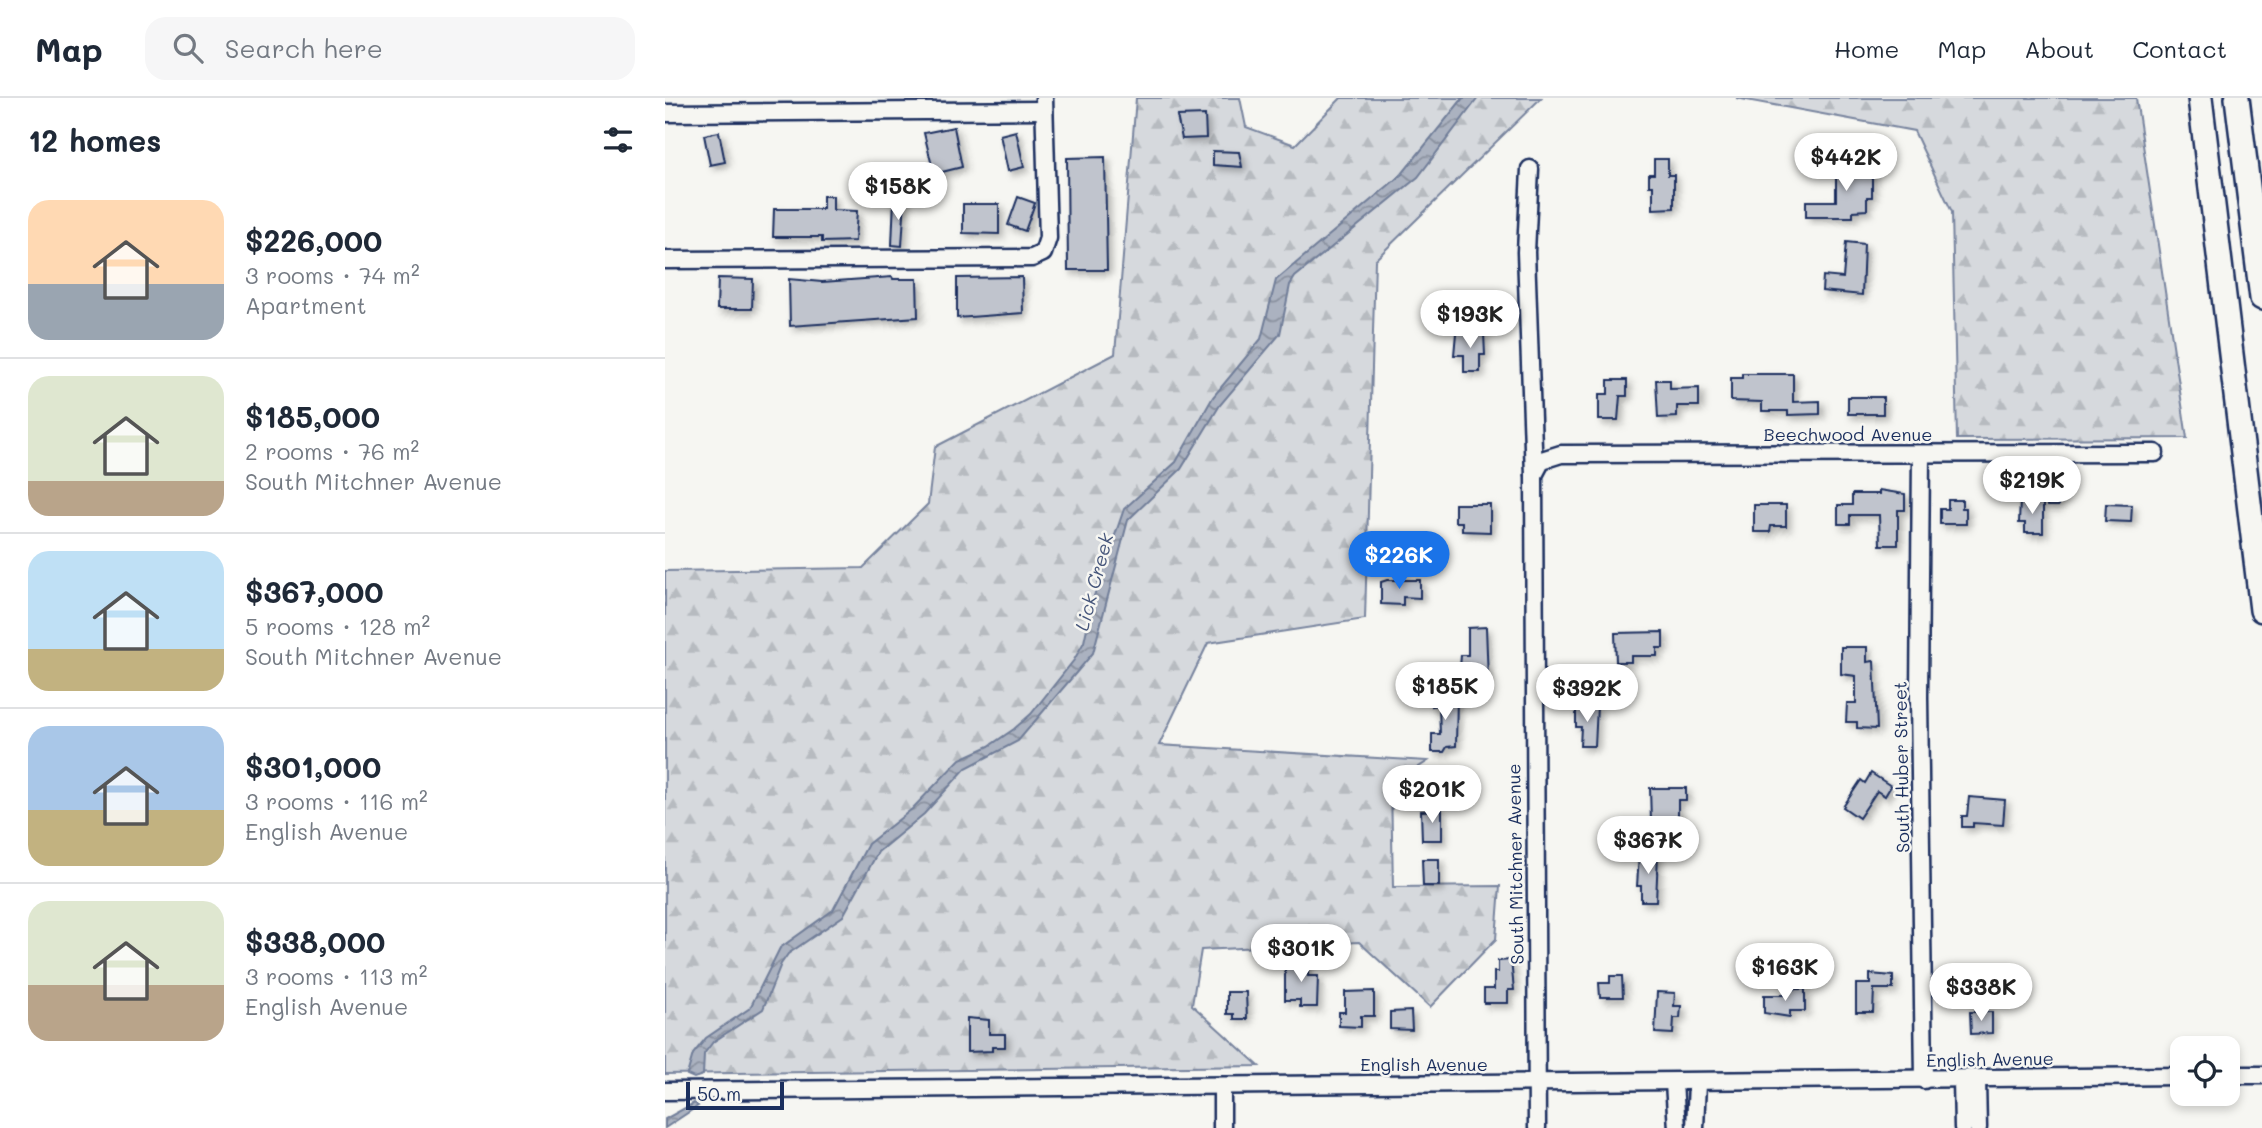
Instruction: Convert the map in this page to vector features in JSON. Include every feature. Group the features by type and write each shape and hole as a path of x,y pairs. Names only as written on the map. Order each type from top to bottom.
{"highway":[{"path":"2200,98 2262,610"},
{"path":"2238,98 2262,299"}],"street":[{"path":"665,113 1044,104 1048,238 1043,253 1032,258 665,260"},
{"name":"South Mitchner Avenue","path":"1530,169 1526,252 1538,467 1537,1128"},
{"name":"Beechwood Avenue","path":"1538,467 1561,454 2155,453"},
{"name":"South Huber Street","path":"1921,454 1919,697 1924,1080"},
{"path":"2240,1075 2262,1075"},
{"name":"English Avenue","path":"665,1090 1697,1083 2170,1076"},
{"path":"1963,1128 1970,1080"},
{"path":"1970,1080 1978,1128"},
{"path":"1674,1083 1677,1128"},
{"path":"1695,1128 1697,1083"},
{"path":"1222,1086 1222,1128"}],"green space":[{"path":"1136,98 1240,98 1246,127 1295,145 1341,98 1541,98 1375,260 1365,619 1208,643 1159,745 1428,761 1391,785 1393,887 1500,886 1496,939 1430,1007 1359,942 1201,950 1192,1005 1259,1066 665,1074 665,571 863,568 928,504 935,447 1115,354"},
{"path":"1736,98 2136,98 2187,438 1957,439 1952,212 1914,131"}],"water":[{"name":"Lick Creek","path":"1463,98 1478,98 1418,177 1295,277 1290,285 1280,334 1220,405 1181,469 1128,520 1093,653 1018,741 966,768 924,814 878,852 843,916 788,954 781,964 763,1009 713,1042 704,1054 703,1075 694,1078 687,1075 693,1054 706,1038 750,1008 780,948 833,910 868,844 912,809 960,759 989,746 1031,714 1074,660 1084,642 1094,596 1124,509 1176,462 1213,397 1261,339 1276,280 1402,174"},
{"path":"694,1103 698,1106 665,1128 665,1119"}],"building":[{"path":"1205,115 1206,138 1182,139 1177,116"},
{"path":"954,127 962,167 934,174 924,133"},
{"path":"1016,131 1024,167 1008,171 1000,135"},
{"path":"719,132 725,162 710,165 704,135"},
{"path":"1213,151 1239,152 1242,167 1213,165"},
{"path":"1850,155 1865,155 1865,170 1872,169 1872,197 1867,197 1867,210 1853,211 1853,217 1806,217 1806,201 1836,201 1836,177 1850,177"},
{"path":"1105,157 1107,270 1068,270 1067,158"},
{"path":"1654,159 1668,159 1668,175 1674,175 1674,208 1653,209 1653,186 1649,186 1649,174 1654,174"},
{"path":"823,196 833,196 833,210 857,211 855,241 822,242 822,237 773,237 774,209 823,209"},
{"path":"1018,197 1035,203 1025,231 1008,225"},
{"path":"894,199 905,199 902,246 892,245"},
{"path":"963,204 999,204 999,234 963,233"},
{"path":"1846,242 1864,244 1862,295 1822,291 1823,276 1843,278"},
{"path":"892,277 917,279 918,317 790,326 789,279 822,282"},
{"path":"1022,277 1023,313 957,318 957,278"},
{"path":"718,278 753,279 752,309 717,309"},
{"path":"1456,333 1484,333 1485,355 1480,355 1480,372 1464,372 1464,355 1454,355"},
{"path":"1742,374 1793,374 1793,402 1820,401 1820,414 1788,415 1788,411 1762,411 1762,402 1731,401 1731,378 1742,378"},
{"path":"1608,380 1627,380 1627,396 1620,396 1618,420 1599,420 1599,394 1608,394"},
{"path":"1656,380 1670,380 1670,389 1699,388 1699,406 1677,406 1677,417 1658,418"},
{"path":"1848,397 1883,397 1883,414 1848,414"},
{"path":"2054,485 2063,490 2063,496 2058,500 2058,506 2047,506 2047,490"},
{"path":"1879,490 1905,494 1905,510 1898,510 1898,545 1880,545 1879,515 1850,515 1850,524 1838,524 1838,505 1852,505 1852,494 1879,494"},
{"path":"1948,500 1962,500 1962,508 1966,508 1966,524 1940,524 1940,509 1948,509"},
{"path":"2020,500 2043,500 2043,533 2025,533 2025,523 2019,523"},
{"path":"1455,504 1490,504 1490,532 1462,531 1462,522 1455,522"},
{"path":"2106,504 2132,505 2131,522 2105,521"},
{"path":"1754,505 1786,505 1786,526 1771,526 1770,532 1754,532"},
{"path":"1420,580 1420,598 1403,597 1403,605 1381,604 1381,582"},
{"path":"1486,627 1488,680 1459,680 1461,655 1468,655 1468,628"},
{"path":"1663,632 1663,648 1657,648 1657,656 1631,656 1631,662 1616,662 1615,633"},
{"path":"1841,647 1867,647 1867,662 1874,661 1877,729 1857,728 1857,722 1846,722 1847,703 1856,703 1856,676 1841,674"},
{"path":"1431,695 1457,695 1456,746 1447,747 1444,752 1432,752 1432,734 1440,734 1439,705 1432,706"},
{"path":"1576,706 1597,706 1595,746 1580,746 1581,727 1576,727"},
{"path":"1871,773 1891,786 1885,796 1877,791 1859,818 1843,807 1861,780 1865,783"},
{"path":"1650,788 1686,788 1686,800 1678,800 1678,823 1651,821"},
{"path":"1969,797 2005,800 2003,825 1973,823 1973,827 1962,827 1962,816 1967,816"},
{"path":"1442,810 1442,840 1422,840 1421,811"},
{"path":"1639,854 1658,854 1656,901 1641,901 1641,886 1637,886"},
{"path":"1422,859 1439,859 1439,886 1423,886"},
{"path":"1511,960 1514,990 1508,990 1508,1003 1484,1003 1484,989 1494,989 1494,972 1498,972 1498,961"},
{"path":"1285,961 1308,961 1308,976 1318,976 1317,1007 1300,1007 1300,1000 1285,1000"},
{"path":"1870,974 1893,976 1893,989 1874,989 1873,1012 1856,1012 1856,984 1870,984"},
{"path":"1610,976 1622,976 1623,997 1600,997 1599,983 1610,983"},
{"path":"1785,989 1805,989 1805,1011 1790,1011 1790,1017 1764,1013 1764,995 1785,995"},
{"path":"1374,991 1374,1016 1361,1016 1361,1027 1339,1026 1339,1012 1345,1012 1345,992"},
{"path":"1227,992 1246,992 1247,1019 1234,1019 1234,1014 1227,1014"},
{"path":"1657,992 1675,993 1674,1006 1681,1006 1680,1018 1674,1018 1673,1034 1655,1033"},
{"path":"1411,1011 1412,1030 1390,1029 1390,1012"},
{"path":"1970,1012 1992,1012 1992,1033 1971,1034"},
{"path":"967,1018 989,1020 989,1034 1005,1034 1005,1047 992,1047 992,1051 967,1052"}]}
